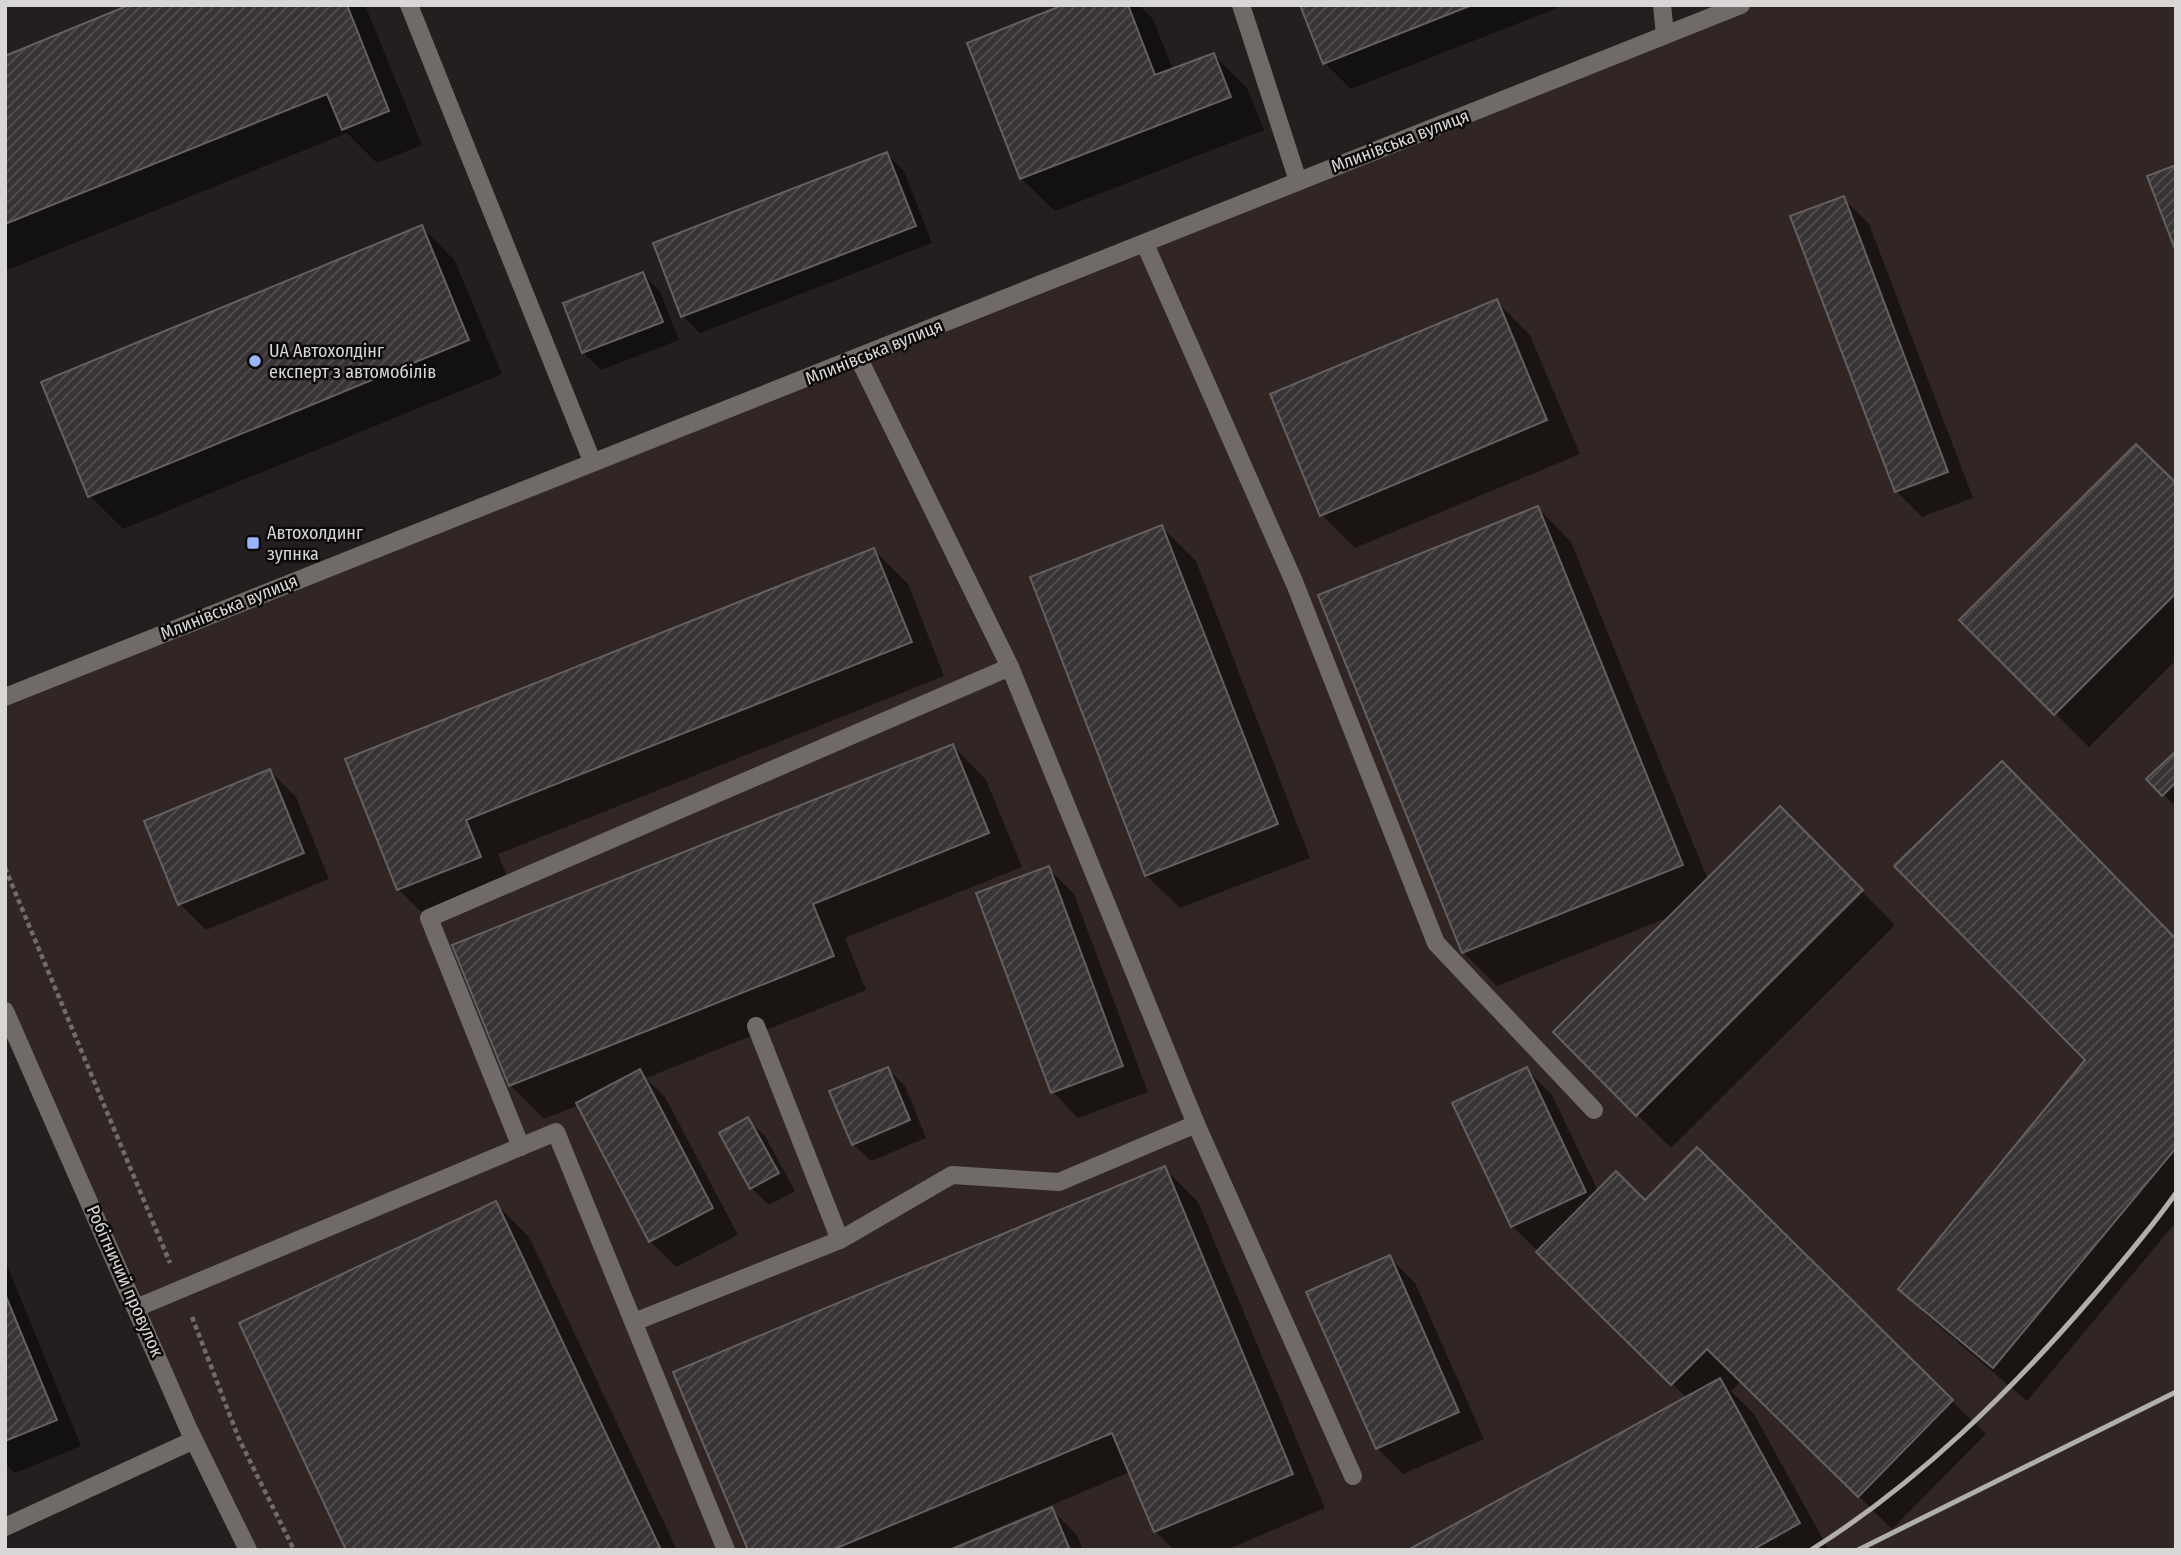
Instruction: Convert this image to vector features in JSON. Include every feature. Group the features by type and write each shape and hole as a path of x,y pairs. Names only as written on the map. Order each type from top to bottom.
{"main road":[{"path":"409,5 592,461"},
{"path":"1241,5 1298,181"},
{"path":"1662,5 1665,35"},
{"name":"Млинівська вулиця","path":"5,697 592,461 859,359 1741,5"},
{"path":"1145,244 1295,584 1436,943 1594,1110"},
{"path":"859,359 1010,667 1196,1124 1353,1476"},
{"path":"521,1147 429,918 1010,667"},
{"name":"Робітничий провулок","path":"5,1011 194,1440 248,1550"},
{"path":"756,1026 840,1240"},
{"path":"634,1322 840,1240 953,1175 1059,1182 1196,1124"},
{"path":"136,1308 556,1132 726,1550"},
{"path":"5,1527 194,1440"}],"path":[{"path":"5,868 181,1289 239,1439 293,1550"}],"shaded area":[{"path":"1741,5 2176,5 2176,1550 248,1550 5,1011 5,697"}],"building":[{"path":"129,5 347,5 389,111 342,130 327,94 5,224 5,56"},
{"path":"1063,5 1128,5 1155,75 1214,53 1231,97 1020,179 967,43"},
{"path":"1300,5 1472,5 1323,64"},
{"path":"887,152 916,226 681,317 653,243"},
{"path":"2176,165 2176,252 2147,176"},
{"path":"1844,196 1948,472 1895,492 1790,216"},
{"name":"UA Автохолдінг експерт з автомобілів","path":"422,225 469,340 88,497 41,382"},
{"path":"643,272 663,322 582,353 563,303"},
{"path":"1497,299 1547,420 1320,516 1270,394"},
{"path":"2136,444 2176,483 2176,593 2054,715 1959,620"},
{"path":"1538,506 1683,865 1462,953 1318,595"},
{"path":"1162,525 1278,824 1145,876 1030,577"},
{"path":"874,548 912,642 466,820 481,857 397,890 345,759"},
{"path":"953,744 989,833 813,904 834,956 509,1086 452,945"},
{"path":"2176,751 2176,782 2162,796 2146,779"},
{"path":"2002,761 2176,939 2176,1148 1993,1368 1898,1289 2085,1060 1894,866"},
{"path":"270,769 304,853 178,905 144,821"},
{"path":"1780,806 1863,890 1636,1116 1553,1032"},
{"path":"1049,866 1123,1066 1051,1093 976,893"},
{"path":"888,1067 910,1120 852,1145 829,1091"},
{"path":"1527,1067 1586,1192 1511,1227 1452,1103"},
{"path":"640,1069 713,1208 649,1242 576,1103"},
{"path":"748,1117 779,1173 750,1189 719,1133"},
{"path":"1697,1147 1953,1400 1858,1497 1707,1349 1671,1385 1536,1252 1616,1171 1645,1200"},
{"path":"1165,1166 1293,1474 1154,1532 1112,1433 832,1550 748,1550 673,1372"},
{"path":"496,1201 661,1550 346,1550 239,1323"},
{"path":"1390,1255 1459,1412 1376,1449 1306,1292"},
{"path":"5,1294 57,1420 5,1441"},
{"path":"1720,1378 1800,1523 1752,1550 1408,1550"},
{"path":"1052,1507 1070,1550 950,1550"}],"railway":[{"path":"1811,1550 1889,1496 1995,1401 2092,1297 2176,1193"},
{"path":"1858,1550 2176,1392"}],"place":[{"name":"UA Автохолдінг експерт з автомобілів","path":"255,361"},
{"name":"Автохолдинг зупнка","path":"253,543"}]}
